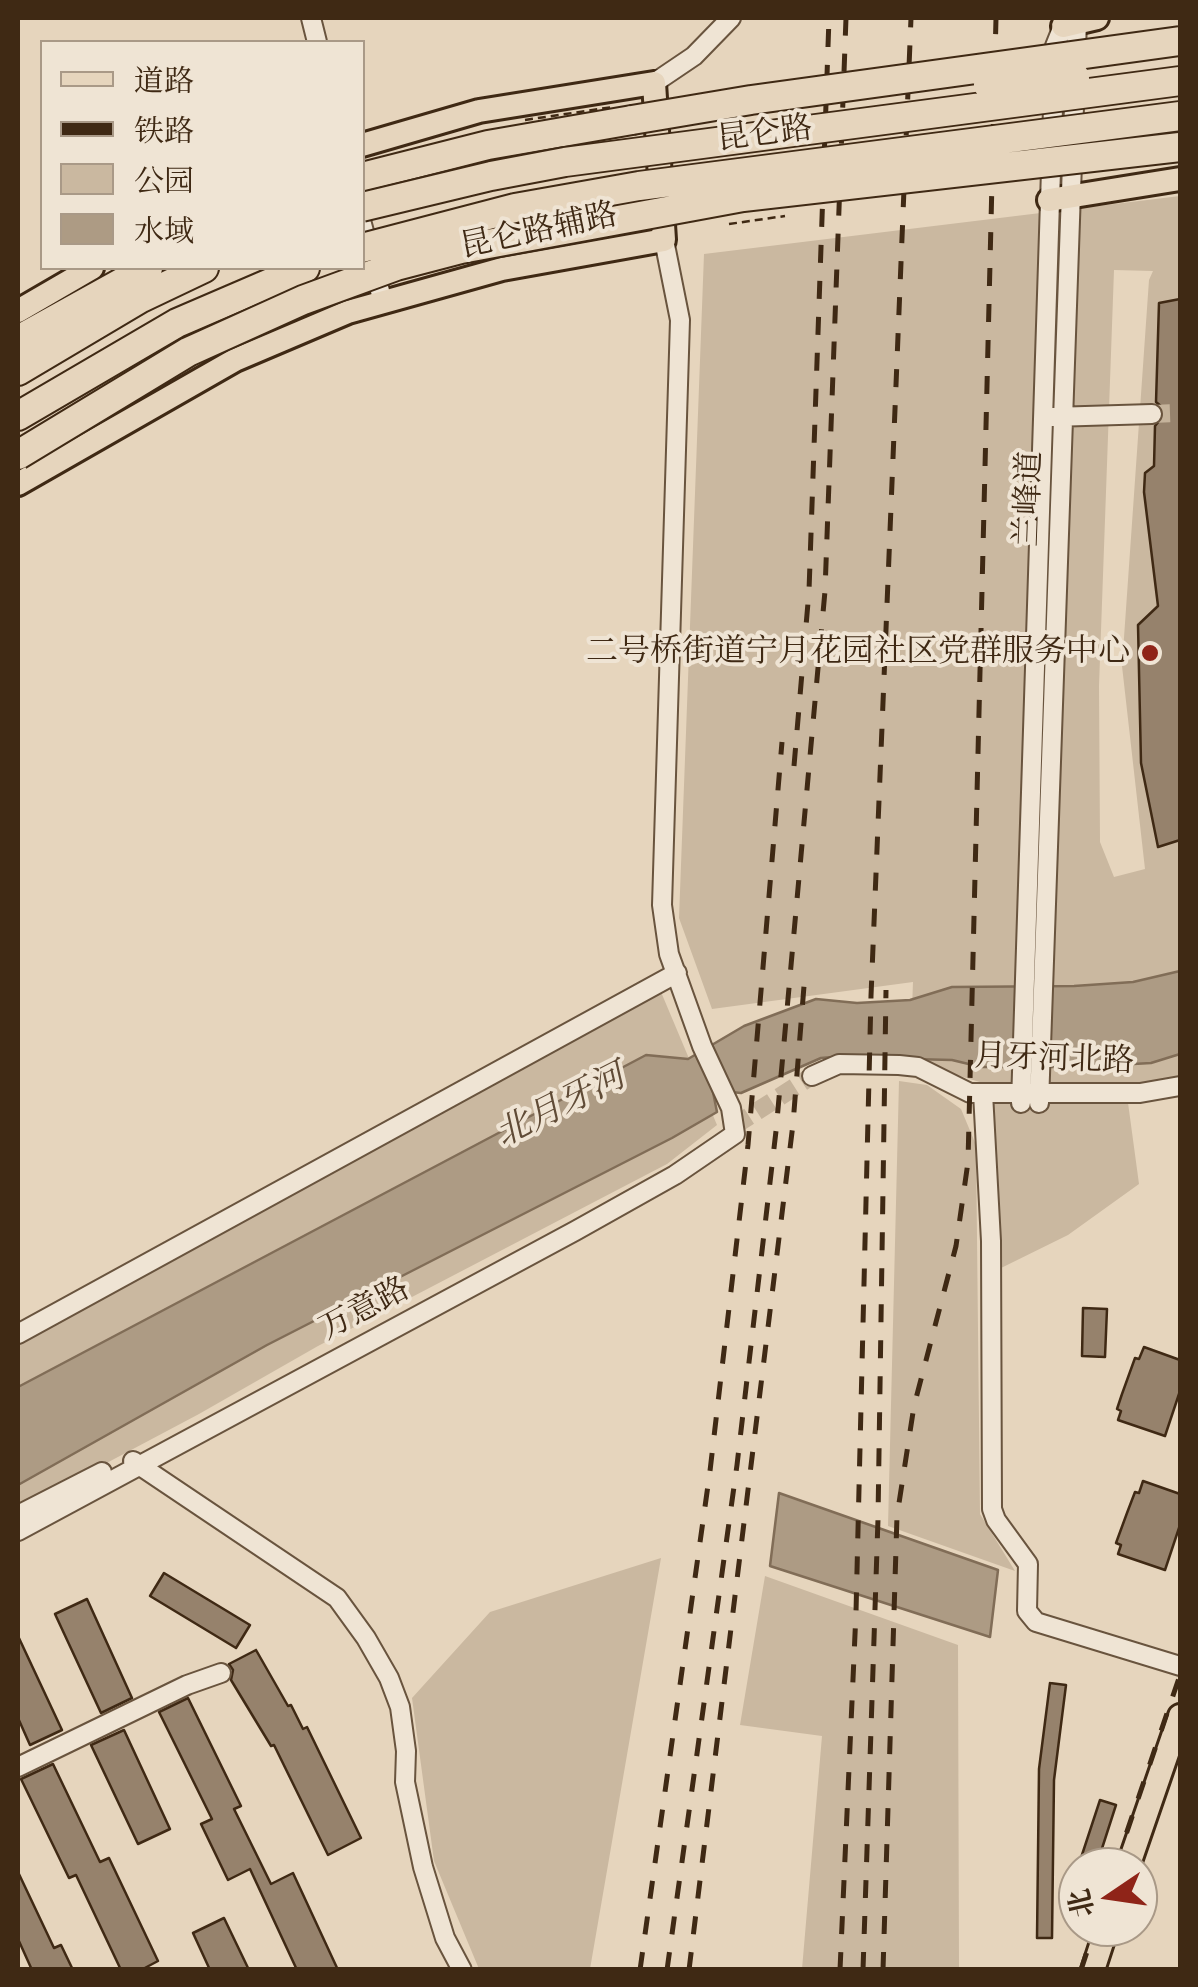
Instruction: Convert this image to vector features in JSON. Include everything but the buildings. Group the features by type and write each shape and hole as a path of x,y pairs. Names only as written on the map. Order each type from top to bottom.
{"highway":[{"path":"365,176 625,114 1180,41"},
{"path":"625,114 1180,66"},
{"name":"昆仑路","path":"365,206 565,162 1180,81"},
{"name":"昆仑路","path":"365,247 516,208 639,186 1180,116"},
{"path":"867,181 1068,132"},
{"path":"18,455 188,352 303,300 396,266 529,235 743,198 1180,147"},
{"path":"516,208 615,198 743,198"},
{"path":"18,340 144,270"},
{"path":"18,371 141,298 200,270"},
{"path":"18,416 178,323 300,270"}],"main road":[{"path":"365,144 478,110 654,83"},
{"name":"昆仑路辅路","path":"18,484 235,360 348,312 502,270 664,240 654,83"},
{"path":"1060,198 1180,178"},
{"path":"18,312 89,270"},
{"path":"1135,1847 1180,1716"}],"street":[{"path":"654,83 694,56 732,18"},
{"name":"兰峰道","path":"1030,1093 1043,980 1064,417 1055,46 1079,21"},
{"name":"兰峰道","path":"1030,1093 1023,979 1042,417 1060,198"},
{"path":"365,235 383,302"},
{"path":"18,1334 677,973 669,954 662,904 680,320 664,240"},
{"path":"1042,417 1152,414"},
{"name":"万意路","path":"18,1530 671,1170 733,1123 677,973"},
{"name":"月牙河北路","path":"855,1071 827,1074 811,1081 839,1064 899,1065 918,1068 984,1098"},
{"name":"月牙河北路","path":"898,1071 916,1073 969,1102 1030,1093 1180,1090"},
{"path":"984,1098 991,1241 992,1510 1028,1564 1027,1611 1036,1622 1180,1666"},
{"path":"135,1463 337,1598 366,1638 400,1707 406,1751 405,1782 422,1866 446,1938 462,1970"},
{"name":"万意路","path":"18,1516 135,1463"},
{"path":"18,1767 187,1684 220,1673"}],"path":[{"path":"524,120 625,114"}],"green space":[{"path":"1180,196 1180,1080 1126,1088 1139,1184 1068,1235 997,1270 983,1083 910,1061 913,982 712,1009 679,918 704,254","holes":["1114,270 1153,271 1149,280 1122,666 1145,869 1114,877 1100,842 1099,686"]},
{"path":"661,992 717,1125 667,1164 318,1346 18,1510 18,1344"},
{"path":"899,1081 927,1085 961,1109 976,1145 980,1514 1015,1571 888,1526"},
{"path":"661,1558 590,1969 479,1969 434,1861 412,1698 490,1612"},
{"path":"765,1576 958,1645 959,1969 802,1969 822,1736 740,1725"}],"water":[{"name":"北月牙河","path":"1180,971 1180,1054 1151,1063 981,1067 952,1060 833,1057 821,1058 741,1093 731,1092 724,1085 713,1092 717,1112 672,1138 267,1345 18,1485 18,1387 646,1055 688,1059 744,1026 816,999 857,1003 910,1000 952,987 1133,982"},
{"path":"779,1493 998,1570 990,1637 770,1566"}],"tunnel":[{"path":"1152,414 1180,413"},
{"path":"734,1126 812,1076"}],"railway":[{"path":"794,766 809,591 829,18"},
{"path":"667,1970 737,1465 776,1131 825,591 846,18"},
{"path":"840,1970 856,1612 871,996 911,18"},
{"path":"883,1970 897,1516 914,1406 956,1246 968,1162 996,18"},
{"path":"640,1970 710,1471 748,1145 782,742"},
{"path":"689,1970 793,1124 804,986"},
{"path":"863,1970 878,1519 886,990"},
{"path":"1122,1847 1180,1675"},
{"path":"1081,1970 1088,1947"}],"place":[{"name":"二号桥街道宁月花园社区党群服务中心","path":"1150,653"}]}
